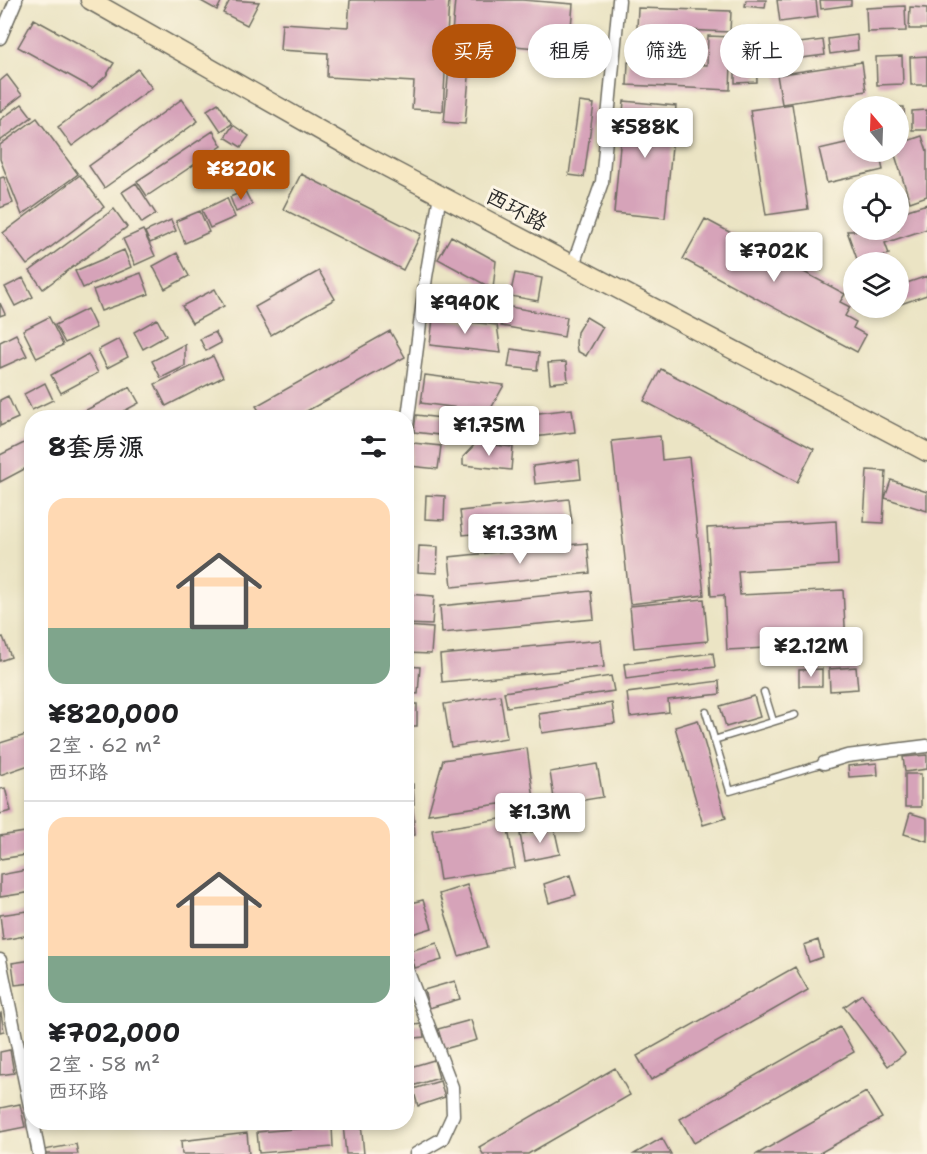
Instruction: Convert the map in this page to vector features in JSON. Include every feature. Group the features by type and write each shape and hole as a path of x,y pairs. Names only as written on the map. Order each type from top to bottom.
{"street":[{"path":"0,38 16,0"},
{"name":"西环路","path":"90,0 440,195 927,452"},
{"path":"573,265 602,182 619,0"},
{"path":"409,410 426,277 440,195"},
{"path":"824,763 847,756 927,746"},
{"path":"0,960 24,1077"},
{"path":"414,988 452,1087 453,1115 442,1139 416,1154"},
{"path":"34,1130 39,1154"}],"lane":[{"path":"764,692 773,722"},
{"path":"706,712 730,791 824,763"},
{"path":"714,740 795,715"}],"building":[{"path":"199,0 222,0 217,10"},
{"path":"230,0 259,2 247,25 223,13"},
{"path":"350,0 449,0 448,24 432,24 432,78 445,78 443,111 412,109 414,82 327,77 328,53 280,50 282,23 348,27"},
{"path":"455,0 522,0 573,4 571,24 528,24 528,47 516,46 516,24 453,24"},
{"path":"746,0 766,0 765,8 745,6"},
{"path":"777,0 816,0 818,17 780,22"},
{"path":"820,0 851,0 851,5 821,9"},
{"path":"905,6 906,31 867,32 866,8"},
{"path":"910,7 927,8 927,29 909,29"},
{"path":"638,8 731,11 730,24 720,24 720,32 708,31 708,24 637,24"},
{"path":"34,19 114,63 106,76 92,88 18,47"},
{"path":"857,35 858,50 830,54 828,39"},
{"path":"708,36 720,36 720,78 730,78 730,90 627,85 627,78 708,78"},
{"path":"823,40 825,55 804,58 804,42"},
{"path":"902,56 903,84 877,85 876,57"},
{"path":"927,56 927,85 911,85 910,57"},
{"path":"862,62 866,91 782,104 778,78 804,78 804,71"},
{"path":"138,69 152,88 72,146 58,127"},
{"path":"7,75 22,95 0,112 0,81"},
{"path":"448,78 469,78 465,124 444,122"},
{"path":"735,78 757,78 757,82 735,83"},
{"path":"182,99 198,121 104,188 89,166"},
{"path":"624,101 676,106 665,218 614,213"},
{"path":"579,102 594,104 584,177 569,175"},
{"path":"218,103 232,124 221,131 207,110"},
{"path":"22,104 32,117 0,141 0,120"},
{"path":"792,104 808,209 766,215 750,110"},
{"path":"927,110 927,130 912,130 912,111"},
{"path":"37,118 78,174 22,215 0,159 0,145"},
{"path":"233,125 249,136 241,147 225,137"},
{"path":"213,131 222,146 147,196 137,181"},
{"path":"922,136 927,151 927,196 910,202 909,174 901,174 897,162 909,162 909,140"},
{"path":"843,144 843,162 881,162 883,170 866,174 843,174 843,179 827,183 819,149"},
{"path":"301,174 421,234 403,270 283,209"},
{"path":"80,175 104,207 27,265 3,233"},
{"path":"4,177 13,203 0,208 0,178"},
{"path":"136,183 156,214 142,223 122,192"},
{"path":"245,191 252,205 236,212 230,197"},
{"path":"227,198 235,217 210,228 202,210"},
{"path":"927,204 927,229 909,235 909,210"},
{"path":"114,209 127,227 43,289 30,271"},
{"path":"200,211 209,232 185,243 176,221"},
{"path":"705,219 843,293 840,302 843,304 843,318 856,322 853,328 866,335 857,352 683,259"},
{"path":"171,220 176,231 150,243 145,232"},
{"path":"143,230 155,256 135,265 123,239"},
{"path":"451,236 496,261 493,289 438,259"},
{"path":"850,240 894,240 885,243 888,252 854,252"},
{"path":"124,250 131,267 83,288 75,271"},
{"path":"177,253 189,276 165,289 153,266"},
{"path":"319,271 335,299 271,335 255,307"},
{"path":"141,273 149,294 101,311 93,290"},
{"path":"515,273 542,278 538,301 510,296"},
{"path":"927,276 927,295 909,301 909,282"},
{"path":"23,278 33,297 15,306 5,287"},
{"path":"215,289 224,306 192,323 182,306"},
{"path":"0,303 5,314 0,316"},
{"path":"505,306 567,317 564,337 501,326"},
{"path":"87,309 96,328 65,343 55,325"},
{"path":"49,317 63,345 37,358 23,330"},
{"path":"586,317 603,327 586,356 577,351 576,343 577,332"},
{"path":"433,318 497,325 501,353 430,345"},
{"path":"157,319 166,336 143,349 134,332"},
{"path":"390,331 405,357 309,410 259,410 256,406"},
{"path":"215,332 221,343 206,351 200,339"},
{"path":"16,334 27,356 0,368 0,342"},
{"path":"119,339 128,357 107,368 98,350"},
{"path":"185,344 185,366 161,378 152,361"},
{"path":"511,349 539,353 537,370 508,367"},
{"path":"88,354 98,373 61,393 51,375"},
{"path":"213,356 223,377 166,406 155,384"},
{"path":"566,362 568,381 550,383 548,363"},
{"path":"661,369 814,449 797,482 644,401"},
{"path":"425,375 504,385 489,412 421,403"},
{"path":"45,383 53,400 32,410 24,394"},
{"path":"130,387 139,403 126,410 86,410"},
{"path":"8,396 18,418 0,426 0,400"},
{"path":"572,409 575,432 509,440 506,417"},
{"path":"416,415 467,421 465,438 414,432"},
{"path":"660,436 662,460 689,457 704,595 630,604 612,441"},
{"path":"24,443 24,469 0,482 0,455"},
{"path":"414,443 441,446 438,469 414,466"},
{"path":"476,443 513,447 511,470 463,465 463,457"},
{"path":"579,460 581,479 535,484 533,466"},
{"path":"867,470 886,471 883,523 864,522"},
{"path":"891,480 927,492 927,511 885,498"},
{"path":"426,495 445,496 444,520 425,519"},
{"path":"569,499 572,523 463,535 460,511"},
{"path":"836,521 838,565 738,571 740,595 843,590 846,644 727,650 724,595 711,596 707,528"},
{"path":"587,543 590,573 452,587 449,557"},
{"path":"419,546 438,547 437,573 418,572"},
{"path":"591,591 594,619 442,633 440,606"},
{"path":"414,595 434,596 432,625 414,624"},
{"path":"704,599 708,641 634,648 630,606"},
{"path":"414,627 433,628 431,654 414,653"},
{"path":"3,637 11,657 0,661 0,638"},
{"path":"601,640 604,667 442,682 440,655"},
{"path":"713,653 715,667 626,679 624,664"},
{"path":"414,667 420,667 418,694 414,694"},
{"path":"856,667 858,689 830,691 829,669"},
{"path":"822,669 822,686 799,686 799,670"},
{"path":"611,676 614,691 507,707 504,692"},
{"path":"719,681 720,694 668,700 669,712 630,717 627,693"},
{"path":"500,695 507,738 451,747 444,704"},
{"path":"754,696 760,717 726,727 720,706"},
{"path":"612,703 615,723 542,733 539,714"},
{"path":"414,704 417,704 417,726 414,726"},
{"path":"698,720 726,818 703,825 675,727"},
{"path":"24,736 24,767 0,775 0,743"},
{"path":"527,748 534,799 428,814 443,760"},
{"path":"927,755 927,769 905,772 903,757"},
{"path":"877,763 878,775 849,777 848,766"},
{"path":"597,764 603,797 555,805 550,772"},
{"path":"905,774 921,774 921,807 905,807"},
{"path":"5,788 11,811 0,814 0,789"},
{"path":"910,813 927,818 927,841 904,834"},
{"path":"506,818 515,868 440,880 432,830"},
{"path":"554,827 560,854 525,861 520,834"},
{"path":"24,832 24,855 0,859 0,836"},
{"path":"24,870 24,893 0,897 0,875"},
{"path":"570,875 576,895 549,903 544,884"},
{"path":"467,885 487,947 459,956 439,894"},
{"path":"423,900 432,928 414,934 414,902"},
{"path":"24,911 24,936 3,940 0,915"},
{"path":"818,940 823,957 809,962 804,945"},
{"path":"437,943 442,960 415,968 414,950"},
{"path":"24,961 24,984 15,985 12,963"},
{"path":"795,967 808,990 651,1080 637,1056"},
{"path":"455,981 460,999 429,1008 424,990"},
{"path":"862,994 905,1053 888,1066 844,1007"},
{"path":"0,1014 4,1031 0,1032"},
{"path":"471,1020 477,1040 444,1049 438,1029"},
{"path":"422,1024 424,1037 414,1038 414,1025"},
{"path":"840,1027 854,1052 694,1143 680,1119"},
{"path":"10,1050 14,1073 0,1075 0,1052"},
{"path":"434,1060 439,1078 414,1085 414,1066"},
{"path":"615,1068 630,1095 528,1154 483,1154 479,1147"},
{"path":"440,1081 445,1097 418,1106 414,1089"},
{"path":"866,1092 882,1118 818,1154 757,1154"},
{"path":"20,1104 24,1127 0,1132 0,1108"},
{"path":"332,1130 333,1147 259,1153 257,1132"},
{"path":"344,1130 362,1130 364,1154 346,1154"},
{"path":"247,1133 249,1154 182,1154 181,1141"},
{"path":"662,1138 671,1154 634,1154"},
{"path":"76,1144 78,1154 44,1154 44,1150"}]}
